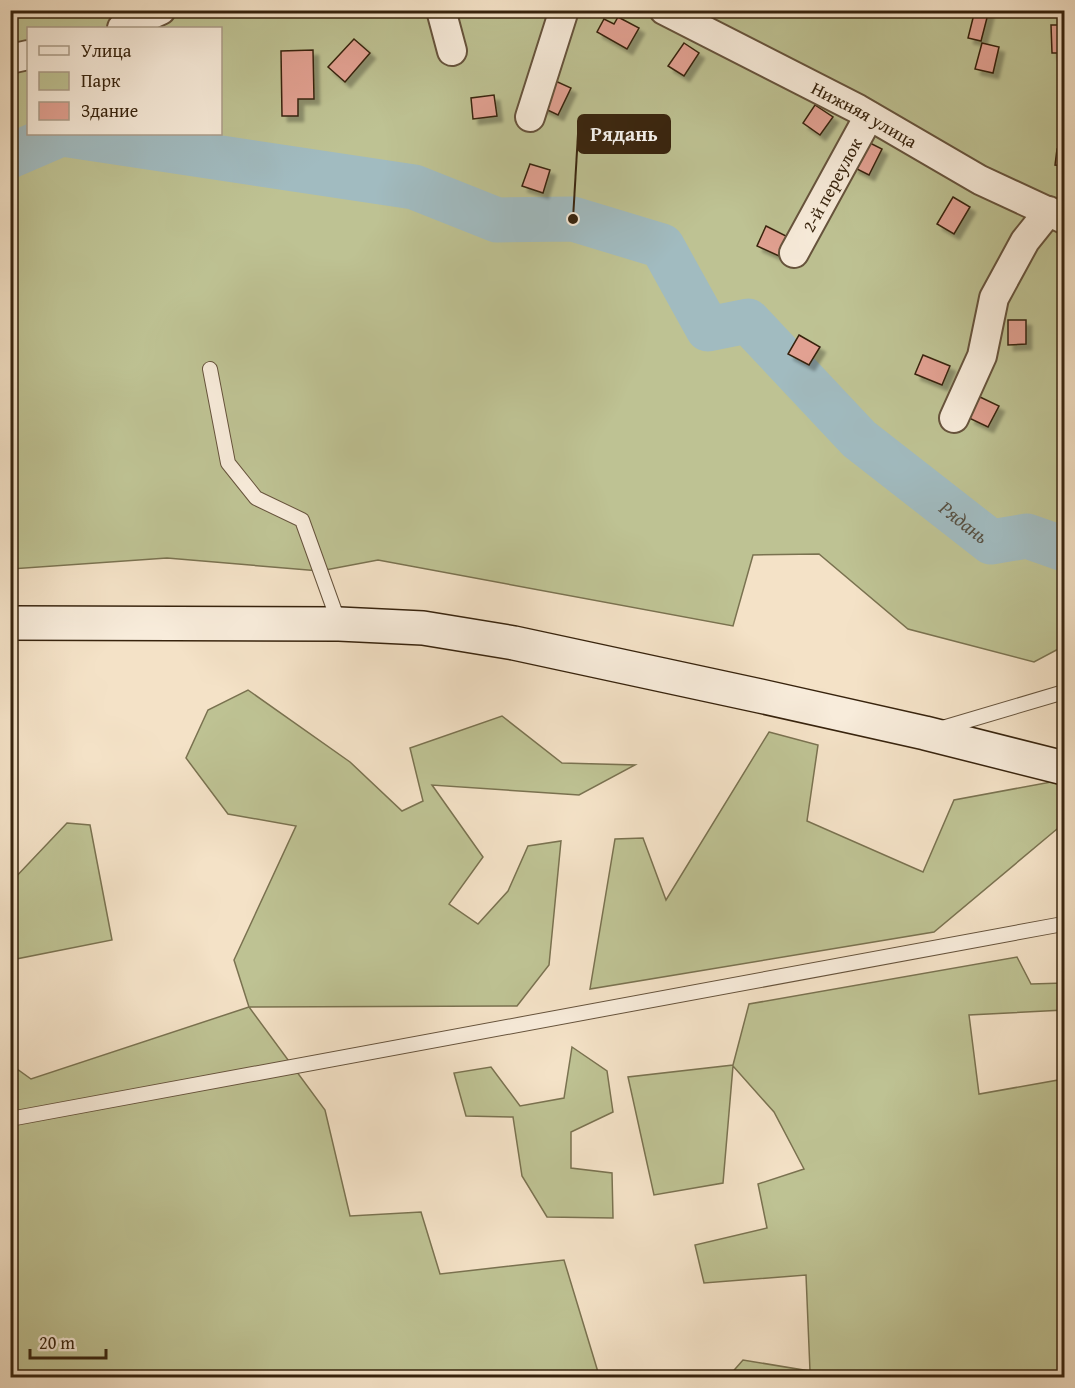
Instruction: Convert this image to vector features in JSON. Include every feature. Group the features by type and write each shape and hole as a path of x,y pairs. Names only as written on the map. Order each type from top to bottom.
{"street":[{"path":"124,27 161,10"},
{"path":"441,10 452,51"},
{"path":"530,117 564,10"},
{"name":"Нижняя улица","path":"664,10 869,116 980,180 1057,215"},
{"path":"10,60 27,55"},
{"name":"2-й переулок","path":"794,253 869,116"},
{"path":"954,418 982,356 993,298 1024,241 1057,215"},
{"path":"10,623 339,624 423,628 514,643 925,733 1065,768"}],"lane":[{"path":"210,369 228,463 256,498 302,520 339,624"},
{"path":"925,733 1065,692"},
{"path":"10,1119 1063,924"}],"green space":[{"path":"11,11 1064,11 1064,646 1034,662 908,629 819,554 753,555 733,626 378,560 320,571 167,558 11,569"},
{"path":"248,690 350,762 402,811 423,801 410,748 502,716 562,763 635,765 579,795 432,785 483,857 449,904 478,924 508,891 528,846 561,841 549,965 517,1006 249,1007 234,960 296,826 228,814 186,758 208,710"},
{"path":"769,732 818,745 807,821 923,872 954,800 1051,782 1064,786 1064,831 1057,829 934,932 590,989 615,839 643,838 666,900"},
{"path":"67,823 90,825 112,940 11,960 11,882"},
{"path":"1017,957 1031,984 1064,983 1064,1010 969,1015 979,1094 1064,1079 1064,1377 728,1377 743,1360 810,1371 806,1275 704,1283 695,1245 767,1228 758,1184 804,1169 774,1112 733,1066 723,1183 654,1195 628,1077 733,1065 749,1004"},
{"path":"249,1007 325,1110 350,1216 421,1212 440,1274 564,1260 598,1372 619,1377 11,1377 10,1064 31,1079"},
{"path":"572,1047 607,1071 613,1112 571,1132 571,1168 612,1173 613,1218 547,1217 522,1176 513,1117 466,1116 454,1073 491,1067 520,1106 564,1098"}],"building":[{"path":"975,10 989,10 981,41 968,38"},
{"path":"618,17 639,28 627,49 597,32 604,19 614,24"},
{"path":"1051,25 1064,25 1064,53 1052,53"},
{"path":"354,39 370,53 345,82 328,67"},
{"path":"684,43 699,53 684,76 668,66"},
{"path":"982,43 999,47 993,73 975,69"},
{"path":"313,50 314,99 298,99 298,116 282,116 281,51"},
{"path":"551,79 571,88 558,115 539,106"},
{"path":"494,95 497,116 473,119 471,98"},
{"path":"815,105 833,117 820,135 803,123"},
{"path":"866,141 882,149 869,175 853,167"},
{"path":"1057,149 1064,150 1064,166 1055,165"},
{"path":"530,164 550,170 543,193 522,186"},
{"path":"953,197 970,207 954,234 937,224"},
{"path":"766,226 788,237 779,256 757,246"},
{"path":"1008,320 1026,320 1026,344 1008,345"},
{"path":"799,335 820,347 809,365 788,354"},
{"path":"923,355 950,366 942,385 915,374"},
{"path":"980,397 999,406 988,427 969,418"}],"waterway":[{"name":"Рядань","path":"10,156 59,135"},
{"name":"Рядань","path":"69,135 414,187 497,220 573,219 662,246 708,329 748,321 859,439 991,542 1027,536 1064,549"}],"place":[{"name":"Рядань","path":"573,219"}]}
